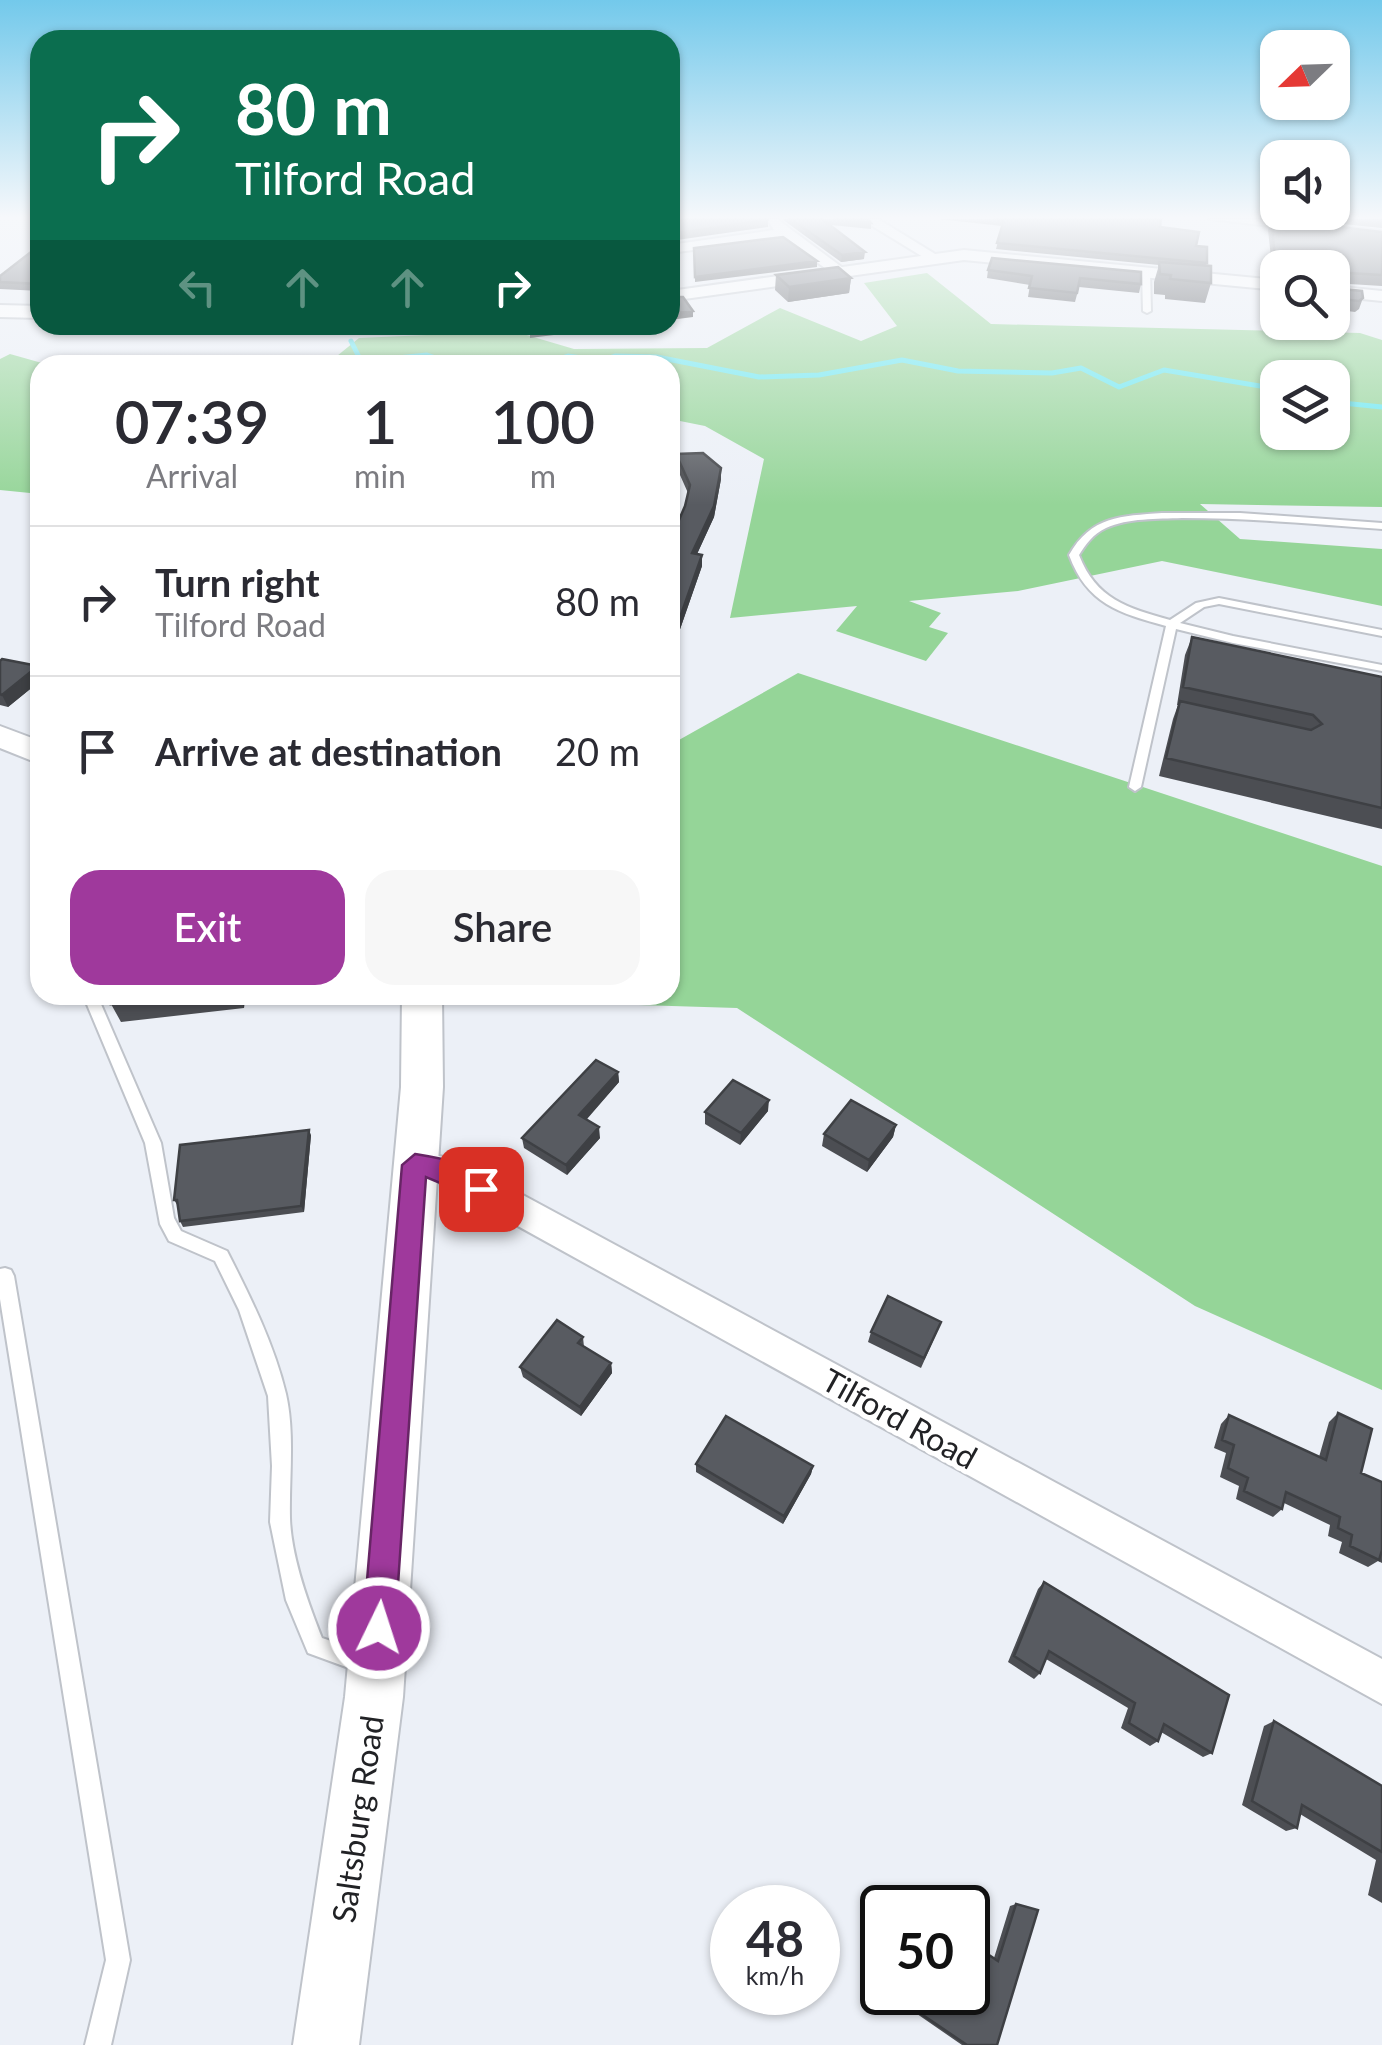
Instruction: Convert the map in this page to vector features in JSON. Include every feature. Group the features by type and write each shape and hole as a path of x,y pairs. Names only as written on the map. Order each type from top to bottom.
{"main road":[{"path":"0,736 30,749"},
{"name":"Saltsburg Road","path":"326,2045 376,1667 424,1038 422,1005"}],"street":[{"name":"Tilford Road","path":"415,1165 446,1170 1382,1682"}],"lane":[{"path":"1382,526 1151,517 1107,524 1084,538 1074,555 1085,582 1120,606 1172,624 1382,668"},
{"path":"1135,787 1172,624 1207,601 1382,633"},
{"path":"1154,707 1172,711"},
{"path":"94,1005 153,1143 166,1219 176,1236 221,1256 247,1308 276,1396 282,1466 280,1522 296,1600 315,1646 376,1667"},
{"path":"0,1278 4,1276 118,1960 98,2045"}],"green space":[{"path":"768,314 796,314 861,341 897,326 888,314 979,314 991,324 1260,331 1260,340 1350,340 1350,333 1382,340 1382,507 1200,504 1240,539 1382,549 1382,606 1162,561 1018,591 909,601 941,613 929,627 948,633 926,661 836,631 857,606 730,618 764,459 705,426 680,421 680,355 338,355 359,338 425,335 527,335 574,349 707,348"},
{"path":"10,354 30,360 30,493 0,490 0,359"},
{"path":"798,673 1382,866 1382,1390 1195,1306 737,1008 638,1005 680,1005 680,739"}],"building":[{"path":"703,453 721,468 714,506 692,553 702,555 680,618 680,518 690,485 680,454"},
{"path":"1192,637 1382,677 1382,808 1166,758 1180,701 1311,730 1322,724 1313,715 1183,687"},
{"path":"0,661 30,664 30,672 2,695 0,694"},
{"path":"596,1060 618,1072 579,1115 599,1127 566,1165 522,1138"},
{"path":"733,1080 769,1100 741,1133 705,1112"},
{"path":"851,1100 896,1125 869,1160 824,1134"},
{"path":"309,1130 301,1206 180,1221 174,1200 180,1145"},
{"path":"888,1296 941,1322 924,1358 871,1332"},
{"path":"557,1320 583,1337 578,1343 611,1363 580,1407 520,1367"},
{"path":"1338,1413 1372,1429 1361,1473 1382,1482 1379,1560 1350,1546 1352,1535 1338,1528 1340,1517 1286,1492 1282,1509 1244,1491 1248,1478 1228,1468 1234,1445 1222,1440 1229,1415 1326,1460"},
{"path":"726,1416 813,1466 784,1516 696,1464"},
{"path":"1044,1582 1229,1695 1212,1753 1164,1724 1158,1741 1129,1723 1135,1703 1049,1651 1040,1673 1014,1656"},
{"path":"1274,1721 1382,1786 1382,1852 1302,1805 1297,1828 1252,1801"},
{"path":"1016,1904 1038,1910 997,2045 967,2045 923,2015 990,2015 990,1956 998,1961"}],"waterway":[{"path":"351,341 358,355"},
{"path":"680,362 759,377 819,375 902,360 958,371 1052,373 1081,368 1119,387 1164,370 1260,386"},
{"path":"1350,404 1382,407"}],"route":[{"path":"379,1628 415,1165 446,1170 481,1189"}]}
